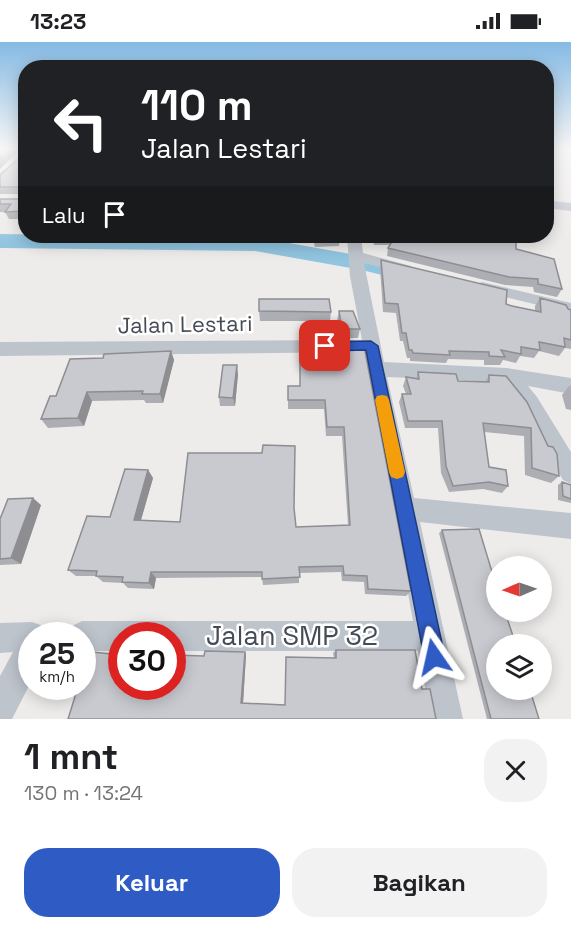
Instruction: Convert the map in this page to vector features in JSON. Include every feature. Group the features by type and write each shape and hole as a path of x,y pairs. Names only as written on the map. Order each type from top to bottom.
{"street":[{"path":"554,205 571,207"},
{"path":"355,243 374,357 447,719"},
{"path":"357,264 419,272"},
{"path":"465,283 571,308"},
{"name":"Jalan Lestari","path":"0,349 374,357 571,386"},
{"path":"507,375 530,403 571,473"},
{"path":"405,508 571,526"},
{"name":"Jalan SMP 32","path":"96,636 430,636"},
{"path":"0,638 18,637"},
{"path":"0,708 18,674"}],"building":[{"path":"0,182 18,182 18,187 0,187"},
{"path":"0,199 18,199 18,211 5,212 11,204 0,204"},
{"path":"391,243 516,243 516,249 554,259 562,289 538,284 538,279 509,277 388,248"},
{"path":"381,260 507,290 506,304 512,306 541,312 540,298 566,305 571,310 571,340 564,338 565,347 539,342 540,350 521,347 521,354 501,350 505,357 489,356 489,352 449,351 450,355 413,353 409,350 406,333 402,333 398,304 385,303"},
{"path":"259,299 329,299 331,312 259,311"},
{"path":"339,311 353,311 360,329 342,329"},
{"path":"345,346 364,346 411,591 368,589 367,576 344,575 343,566 299,567 300,577 262,579 262,572 151,572 149,583 122,582 123,577 96,576 97,571 68,570 87,516 110,517 125,469 148,470 134,520 180,522 188,453 262,453 263,445 295,446 296,527 350,525 344,427 327,427 325,400 288,400 288,386 300,386 300,355 347,355"},
{"path":"171,351 160,394 142,394 143,391 87,392 78,418 41,419 50,396 56,396 70,359 103,358 104,354"},
{"path":"223,365 237,365 233,398 219,397"},
{"path":"418,372 456,374 458,381 489,382 489,375 506,376 527,402 548,446 553,447 557,454 559,476 532,468 531,428 483,423 489,467 506,470 508,486 489,482 453,486 446,466 442,421 408,421 402,394 411,394 406,377 419,379"},
{"path":"562,482 571,485 571,499 563,496"},
{"path":"33,498 11,558 0,559 0,519 8,499"},
{"path":"479,529 487,556 486,622 508,622 512,634 486,634 486,700 442,530"},
{"path":"336,650 415,650 422,689 430,689 436,719 68,719 74,700 96,700 96,652 108,654 108,700 186,700 186,655 204,656 205,651 245,652 241,703 285,705 286,657 336,658"},
{"path":"486,700 533,700 539,719 491,719"}],"waterway":[{"path":"0,241 18,241"},
{"path":"170,243 255,244 362,263 422,277"}],"slow traffic":[{"path":"382,400 397,472"}],"route":[{"path":"325,346 371,346 434,657"}]}
